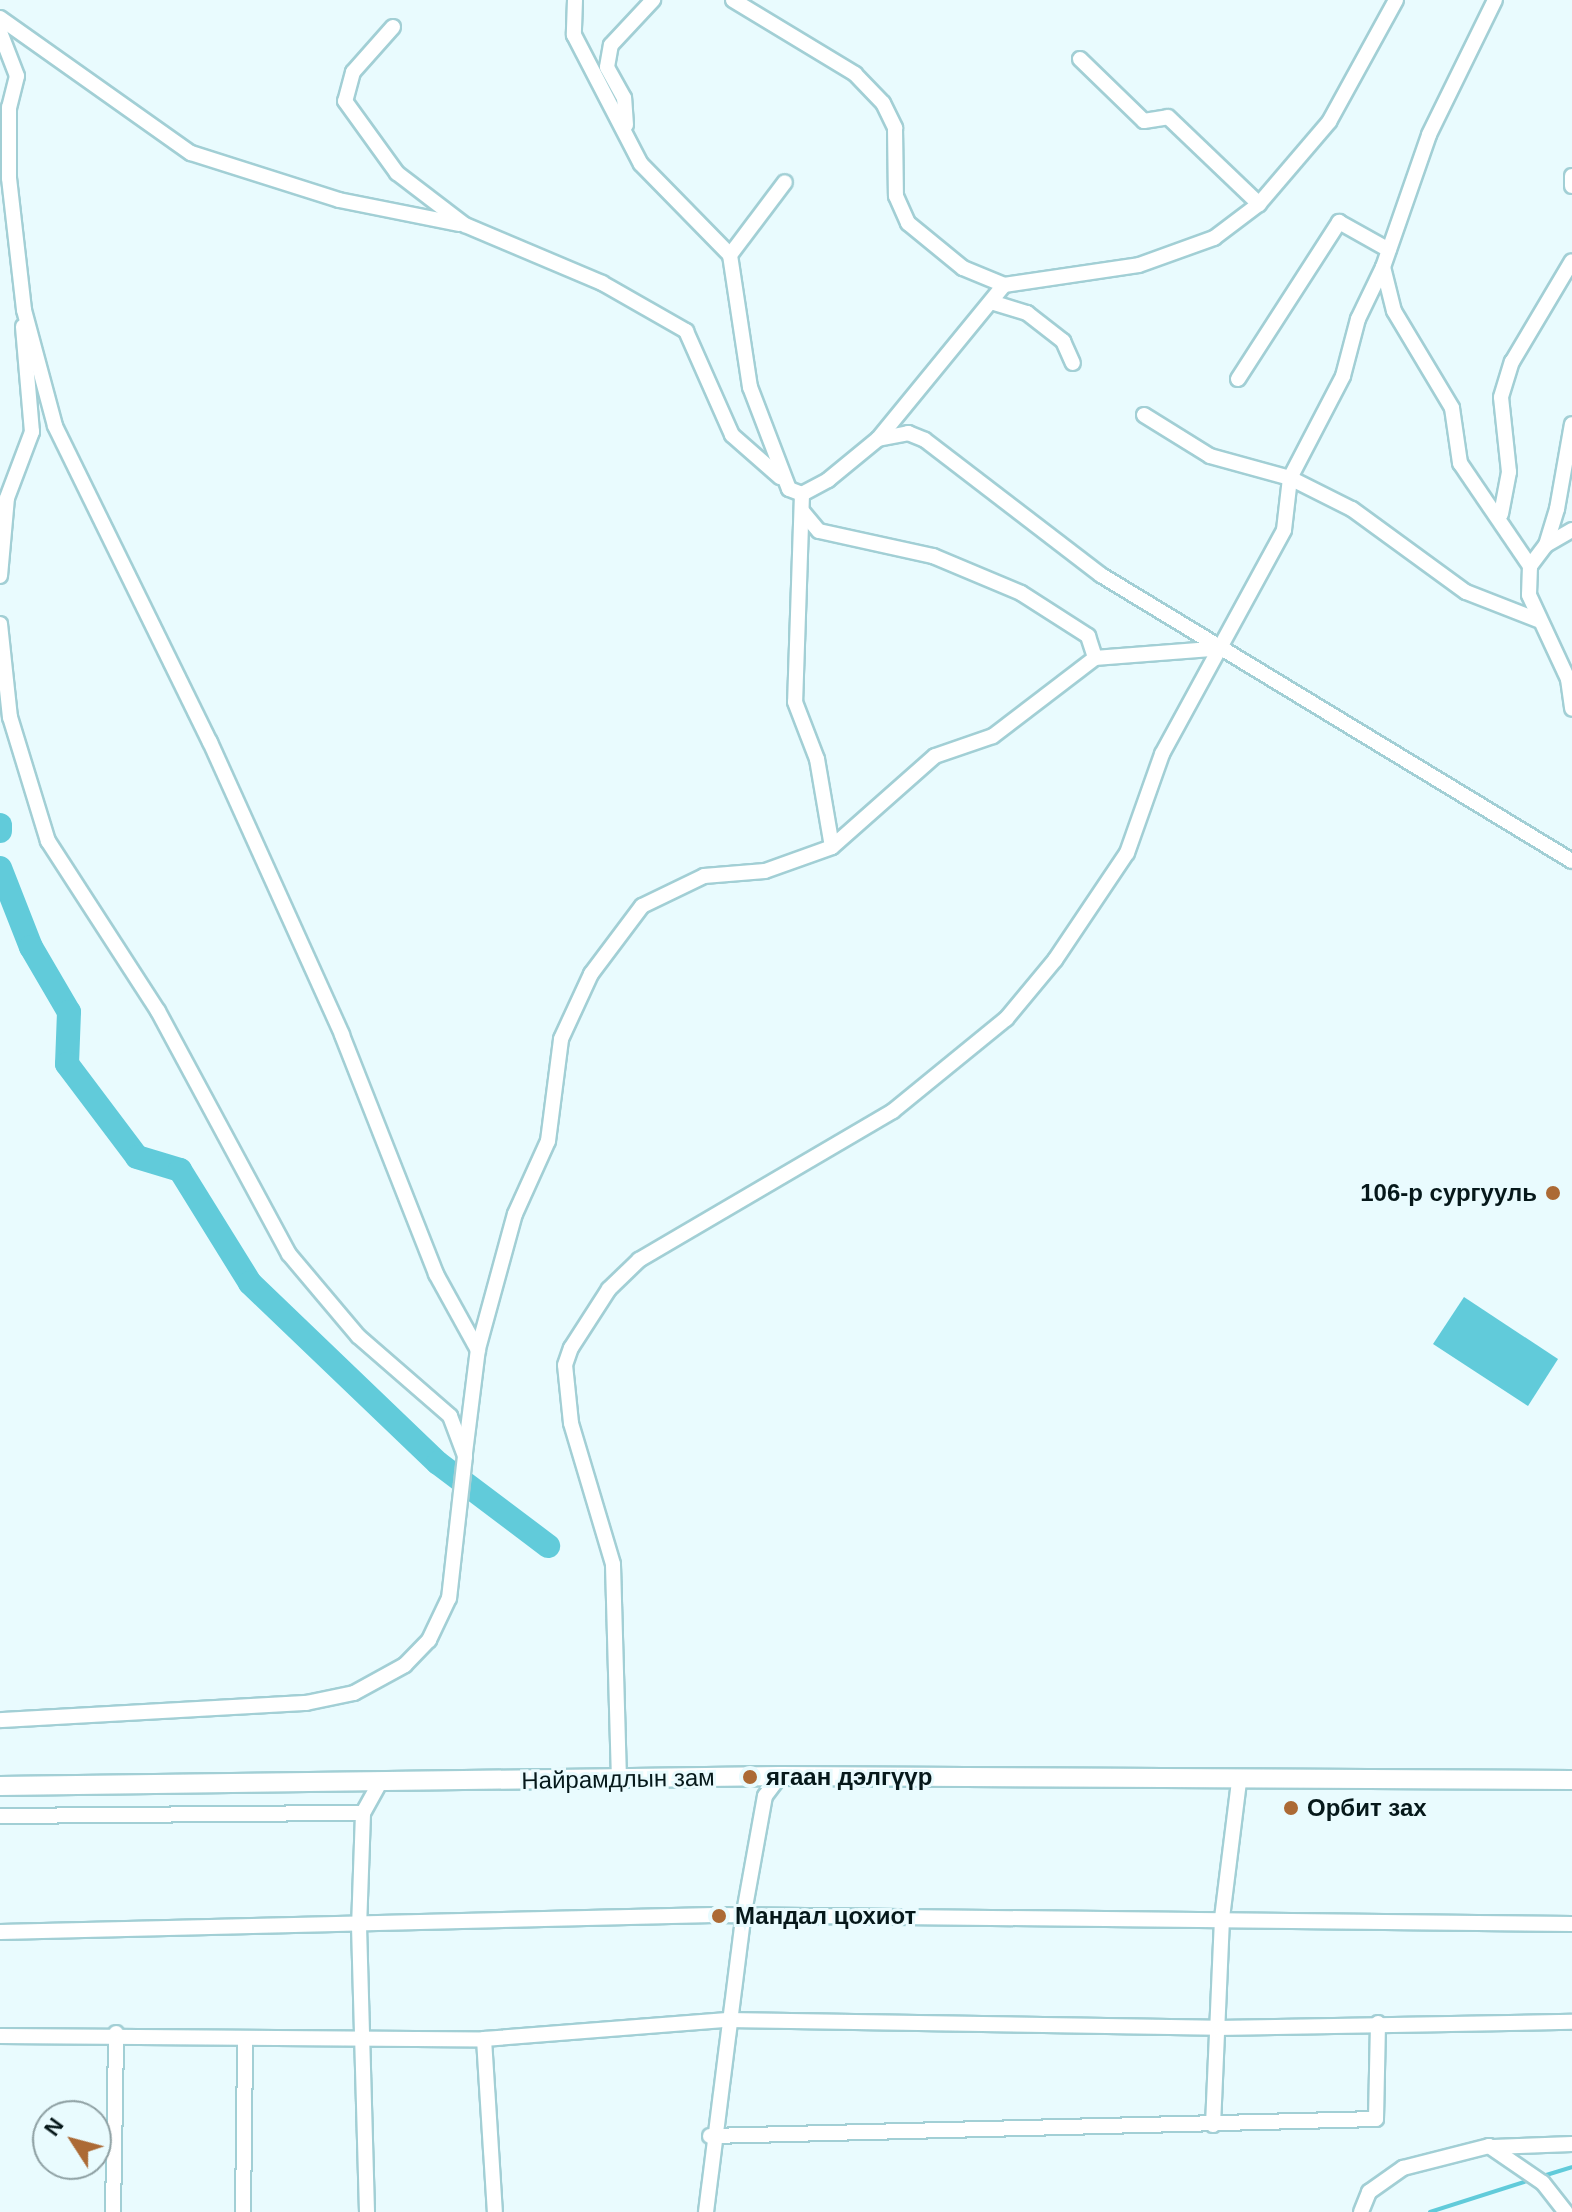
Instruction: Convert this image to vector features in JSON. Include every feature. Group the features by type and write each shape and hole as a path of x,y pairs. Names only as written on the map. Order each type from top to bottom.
{"main road":[{"name":"Найрамдлын зам","path":"0,1786 780,1776 1239,1781 1572,1780"}],"street":[{"path":"575,0 574,35 626,125 641,164 730,255 750,387 781,477"},
{"path":"626,125 624,98 607,67 611,45 653,0"},
{"path":"733,0 855,74 883,103 895,128 896,196 908,223 963,268 1004,285 1139,265 1214,238 1259,204 1329,122 1396,0"},
{"path":"619,1780 613,1564 571,1423 565,1365 571,1348 609,1289 639,1260 893,1111 1006,1019 1127,853 1162,754 1224,648 1284,530 1290,478 1343,376 1358,319 1383,267 1429,135 1495,0"},
{"path":"0,18 191,153 339,200 465,225 602,283 686,331 732,435 802,494"},
{"path":"393,27 353,72 347,112 397,173 465,225"},
{"path":"0,32 17,76 9,107 9,178 24,310 32,432 7,498 0,576"},
{"path":"1080,59 1144,121 1168,117 1259,204"},
{"path":"1572,176 1572,186"},
{"path":"730,255 785,182"},
{"path":"1238,379 1339,222 1389,250"},
{"path":"1501,514 1509,472 1501,397 1512,362 1572,261"},
{"path":"1383,267 1394,311 1452,408 1460,463 1501,514 1530,566 1538,620 1568,679 1572,709"},
{"path":"802,494 878,439 1004,285"},
{"path":"991,302 1027,313 1063,341 1073,363"},
{"path":"24,310 55,426 210,742 342,1035 436,1274 478,1350"},
{"path":"1144,415 1210,456 1290,478 1352,509 1466,592 1538,620"},
{"path":"1546,545 1572,424"},
{"path":"878,439 908,433 925,440 1101,575 1572,861"},
{"path":"802,494 795,702 817,759 832,847"},
{"path":"802,510 819,531 933,556 1021,593 1088,636 1095,658"},
{"path":"1530,566 1546,545 1572,530"},
{"path":"0,624 10,717 48,841 158,1011 289,1254 358,1336 450,1416 465,1458"},
{"path":"0,1720 239,1712 354,1693 405,1665 439,1623 449,1598 456,1504 465,1458 478,1350 515,1214 548,1141 561,1039 608,949 642,906 704,876 765,871 832,847 935,756 993,736 1095,658 1224,648"},
{"path":"706,2212 710,2136 743,1918 765,1796 780,1776"},
{"path":"367,2212 359,1928 363,1813 381,1780"},
{"path":"1213,2125 1222,1918 1239,1781"},
{"path":"0,1816 363,1813"},
{"path":"0,1932 359,1928 743,1918 1222,1918 1572,1924"},
{"path":"0,2036 116,2033 245,2041 484,2039 727,2020 1217,2028 1572,2022"},
{"path":"710,2136 1376,2119 1378,2023"},
{"path":"113,2212 116,2033"},
{"path":"484,2039 495,2212"},
{"path":"243,2212 245,2041"},
{"path":"1361,2212 1369,2192 1403,2168 1489,2146 1572,2144"},
{"path":"1489,2146 1543,2183 1566,2212"}],"water":[{"path":"1464,1297 1558,1359 1528,1406 1433,1344"}],"waterway":[{"path":"0,825 0,831"},
{"path":"0,868 31,947 69,1012 67,1064 137,1157 180,1170 250,1283 438,1463 548,1546"},
{"path":"1543,2176 1572,2167"},
{"path":"1430,2212 1530,2180"}],"place":[{"name":"106-р сургууль","path":"1553,1193"},
{"name":"ягаан дэлгүүр","path":"750,1777"},
{"name":"Орбит зах","path":"1291,1808"},
{"name":"Мандал цохиот","path":"719,1916"}]}
